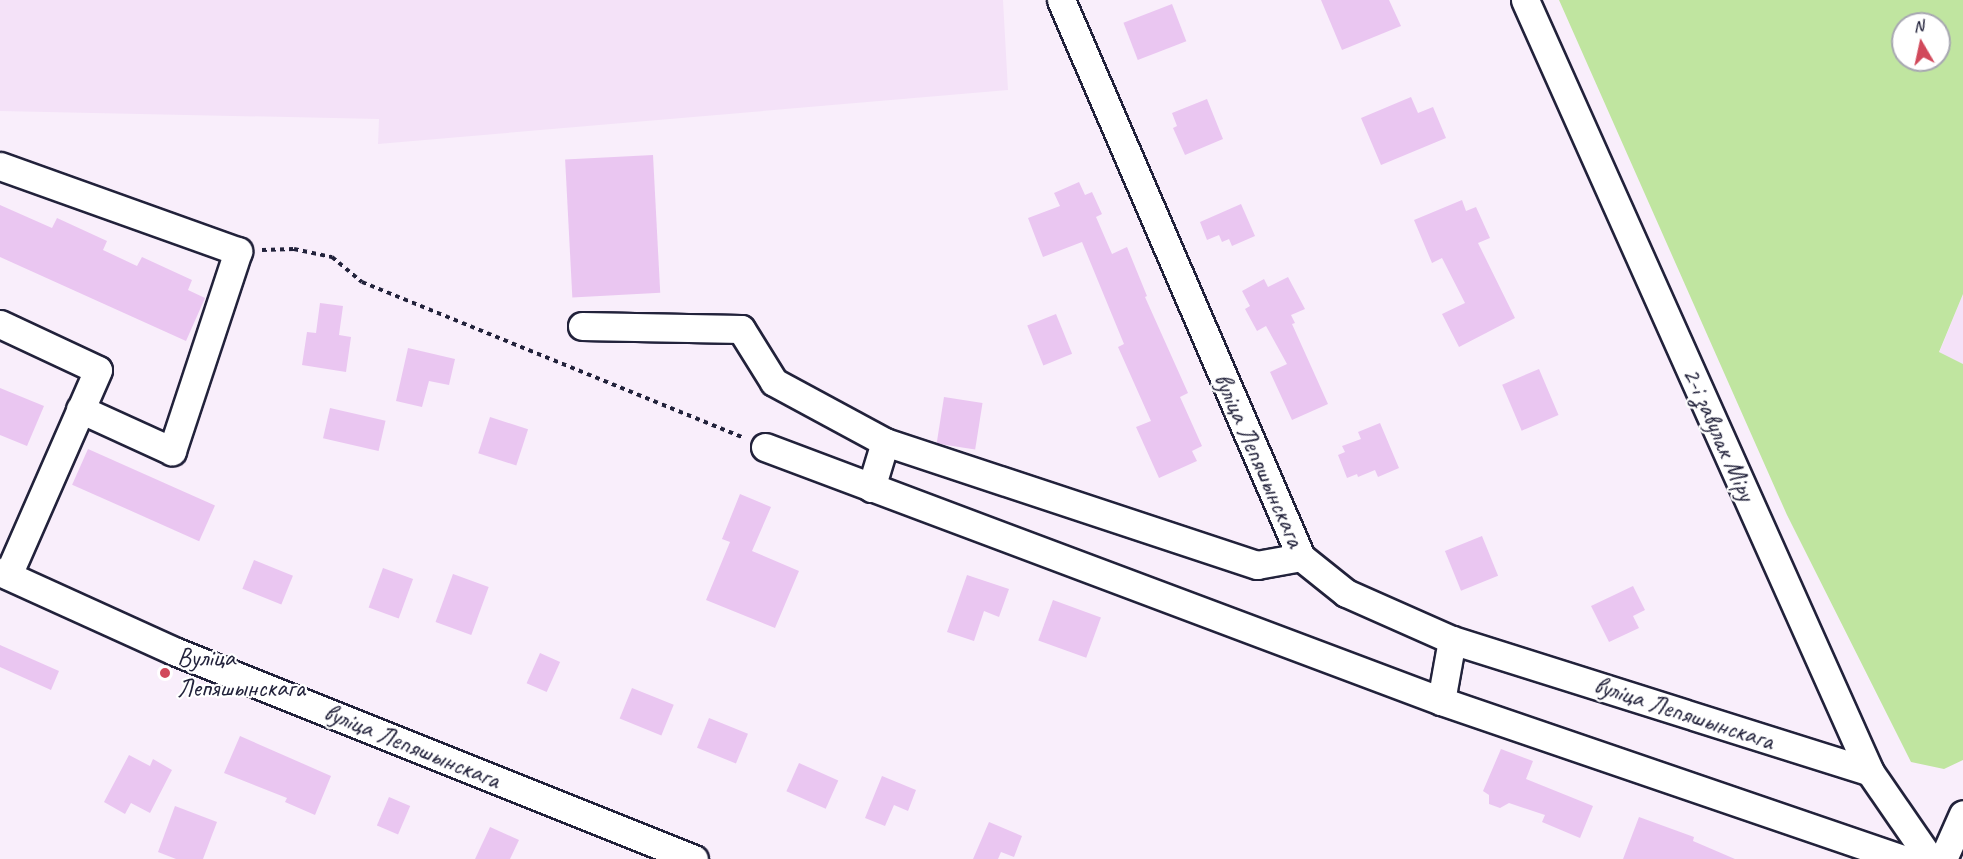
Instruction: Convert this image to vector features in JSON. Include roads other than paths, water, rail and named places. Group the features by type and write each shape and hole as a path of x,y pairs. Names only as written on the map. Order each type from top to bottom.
{"street":[{"name":"вуліца Лепяшынскага","path":"1061,0 1302,557 1346,593 1452,640 1870,772"},
{"name":"2-і завулак Міру","path":"1525,0 1870,772 1930,859"},
{"path":"0,166 238,251 172,451 80,409"},
{"path":"0,324 98,370 4,573"},
{"path":"582,326 741,329 774,382 885,442 1257,565 1302,557"},
{"path":"871,488 885,442"},
{"path":"765,447 1441,701 1903,859"},
{"name":"вуліца Лепяшынскага","path":"4,573 174,651 694,859"},
{"path":"1441,701 1452,640"},
{"path":"1943,859 1963,814"}],"place":[{"name":"Вуліца Лепяшынскага","path":"165,673"}]}
